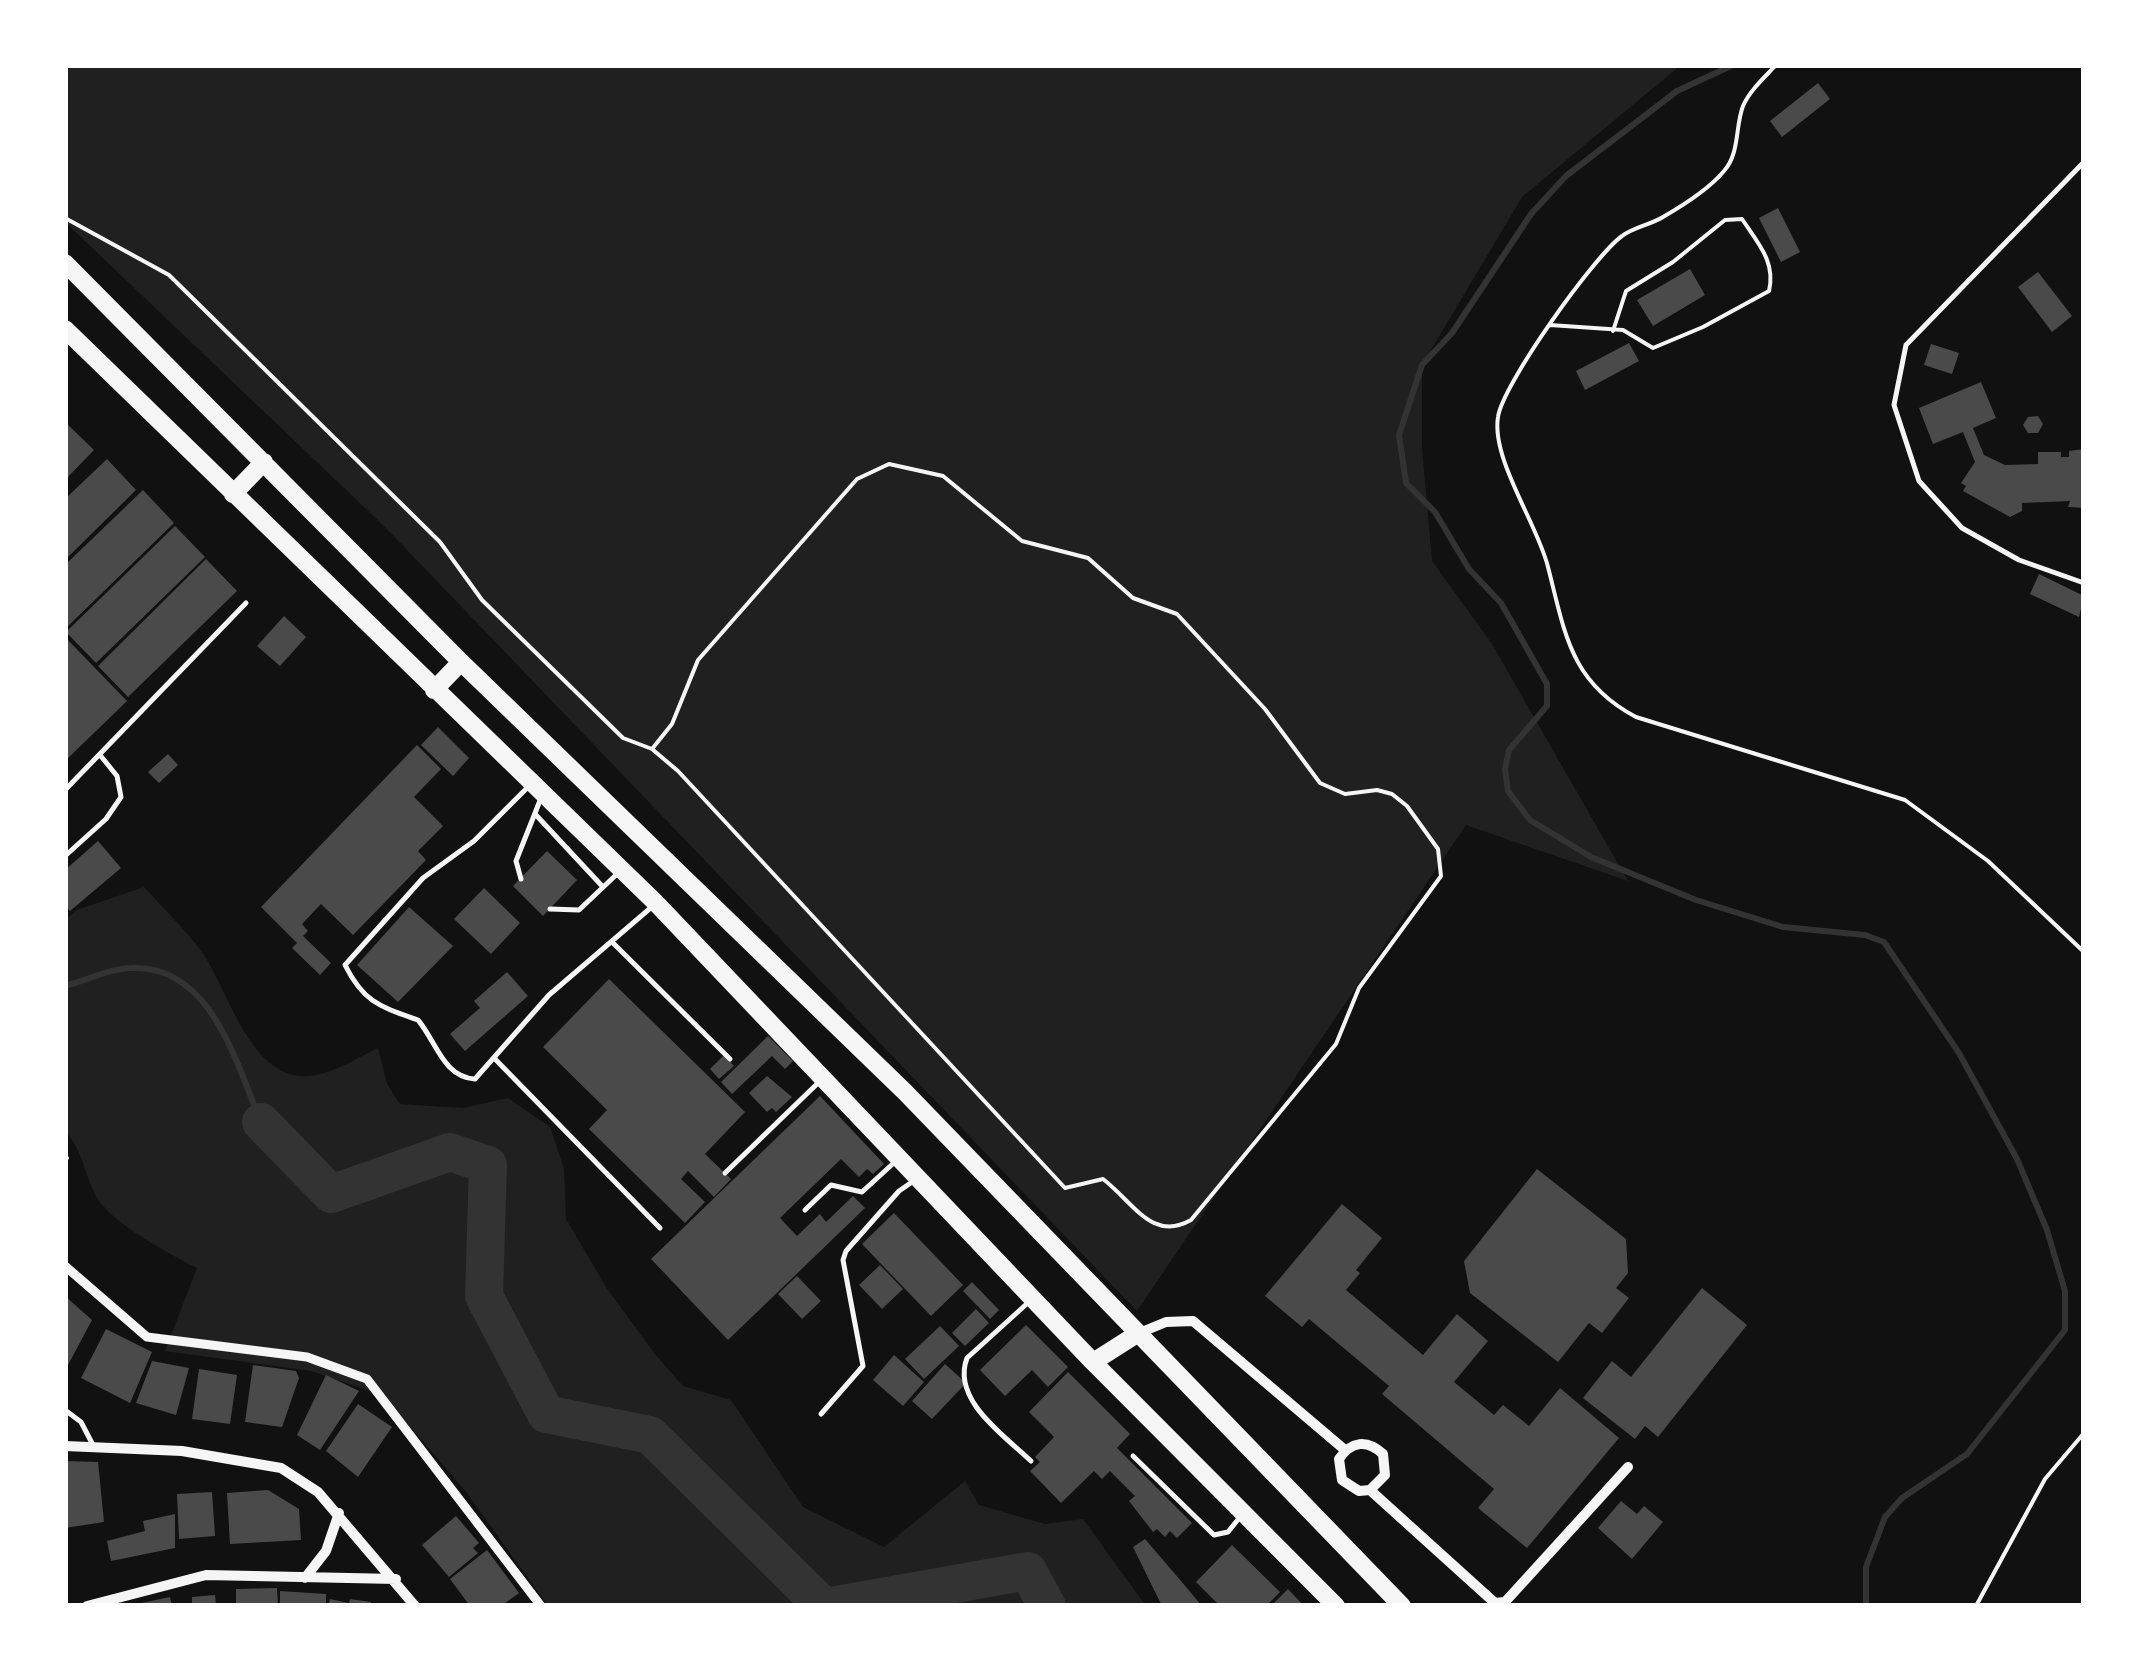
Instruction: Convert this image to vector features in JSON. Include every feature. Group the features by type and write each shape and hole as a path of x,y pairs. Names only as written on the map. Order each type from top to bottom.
{"main road":[{"path":"65,263 461,662 905,1092 1402,1606"},
{"path":"65,329 656,904 1094,1362 1336,1606"},
{"path":"233,494 264,462"},
{"path":"434,690 461,662"},
{"path":"1094,1362 1136,1334"}],"street":[{"path":"65,1266 147,1336 307,1357 366,1379 541,1606"},
{"path":"1136,1334 1166,1322 1193,1320 1345,1450"},
{"path":"1365,1443 1383,1454 1385,1475 1370,1490 1360,1491 1342,1480 1339,1459 1345,1450 1365,1443"},
{"path":"65,1446 182,1451 280,1468 318,1492 396,1579 415,1606"},
{"path":"1370,1490 1495,1603 1505,1602 1628,1468"},
{"path":"304,1578 326,1551 339,1514"},
{"path":"88,1606 206,1576 396,1579"}],"lane":[{"path":"2084,162 1906,345 1894,405 1919,482 1962,528 2018,560 2084,583"},
{"path":"65,790 246,603"},
{"path":"65,856 106,819 121,797 117,776 100,754"},
{"path":"520,878 516,861 536,815 538,786"},
{"path":"538,786 423,878 344,965 353,982 385,1011 418,1020 452,1070 463,1078 475,1078 549,995 656,904"},
{"path":"536,815 603,887"},
{"path":"550,909 579,910 622,870"},
{"path":"612,942 730,1059"},
{"path":"495,1058 660,1228"},
{"path":"725,1173 824,1077"},
{"path":"805,1210 831,1185 862,1192 899,1158"},
{"path":"821,1414 863,1366 842,1260 899,1191 918,1178"},
{"path":"1030,1461 975,1407 964,1369 967,1358 1033,1298"},
{"path":"65,1410 81,1422 93,1445"},
{"path":"1133,1456 1214,1536 1228,1532 1242,1514"}],"path":[{"path":"1776,65 1744,106 1735,151 1724,171 1663,217 1624,234 1604,252 1550,325 1498,416 1502,449 1542,540 1566,641 1593,685 1612,704 1636,717 1905,800 1988,862 2084,952"},
{"path":"65,218 169,275 440,542 482,600 623,738 652,749 714,808 1066,1188 1103,1179 1158,1228 1173,1230 1191,1220 1336,1044 1360,988 1441,876 1438,849 1407,806 1392,794 1377,790 1345,794 1320,783 1265,709 1177,614 1133,598 1088,558 1022,541 943,476 905,467 878,466 857,478 698,660 672,724 652,749"},
{"path":"1550,325 1613,330 1623,330 1653,348 1703,327 1768,291 1772,276 1768,258 1742,220 1724,220 1673,262 1626,291 1613,330"},
{"path":"1976,1606 2045,1479 2084,1433"}],"shaded area":[{"path":"65,65 1681,65 1522,197 1422,365 1422,448 1432,561 1492,644 1628,881 1466,825 1137,1311 385,527 65,222"},
{"path":"144,887 201,951 252,1043 281,1070 299,1076 319,1074 378,1048 387,1084 400,1104 463,1108 508,1098 550,1127 564,1169 566,1219 606,1287 683,1386 731,1400 803,1507 884,1547 965,1481 979,1505 1045,1524 1083,1519 1146,1606 548,1606 467,1493 384,1396 311,1371 165,1351 197,1268 141,1236 102,1205 65,1131 65,920 77,910"}],"building":[{"path":"1818,83 1830,99 1782,137 1770,121"},
{"path":"1778,208 1800,252 1781,262 1759,218"},
{"path":"1690,269 1705,295 1653,326 1637,300"},
{"path":"2038,272 2072,316 2052,332 2018,287"},
{"path":"1629,343 1639,361 1585,390 1576,371"},
{"path":"1931,344 1959,353 1952,374 1924,365"},
{"path":"1981,382 1996,418 1973,428 1984,455 2005,465 2038,464 2038,452 2061,452 2061,457 2069,457 2069,451 2084,449 2084,508 2068,507 2070,501 2022,503 2022,511 2010,517 1963,491 1966,486 1961,483 1975,462 1963,432 1933,444 1919,408"},
{"path":"2038,416 2043,424 2038,433 2028,433 2023,425 2028,417"},
{"path":"65,422 94,450 65,480"},
{"path":"107,459 136,490 65,560 65,499"},
{"path":"143,490 174,523 65,629 65,565"},
{"path":"175,526 205,557 96,663 66,632"},
{"path":"206,559 237,591 128,697 98,666"},
{"path":"2039,574 2084,596 2079,617 2030,594"},
{"path":"284,616 306,637 280,666 257,646"},
{"path":"65,637 127,701 65,761"},
{"path":"438,727 469,758 453,776 421,745"},
{"path":"417,745 441,769 414,797 443,826 418,851 426,860 353,935 321,904 302,924 308,931 303,936 331,963 320,975 292,948 297,943 261,907"},
{"path":"168,754 178,765 159,783 148,772"},
{"path":"98,841 121,868 70,911 65,905 65,870"},
{"path":"547,851 577,880 543,916 513,886"},
{"path":"484,888 520,923 491,954 454,919"},
{"path":"409,907 453,946 398,1002 357,965"},
{"path":"507,972 528,996 465,1051 450,1034 480,1008 474,1001"},
{"path":"609,979 745,1112 705,1154 731,1179 714,1197 688,1171 681,1179 705,1202 685,1223 589,1129 607,1110 543,1047"},
{"path":"768,1036 793,1061 785,1069 772,1056 732,1094 721,1082"},
{"path":"724,1055 734,1066 719,1079 710,1069"},
{"path":"767,1076 792,1097 776,1112 772,1108 767,1112 749,1093"},
{"path":"820,1096 884,1164 873,1174 867,1169 859,1177 841,1159 780,1218 797,1236 820,1214 826,1222 853,1196 865,1208 728,1340 651,1259"},
{"path":"1537,1169 1626,1239 1628,1273 1616,1288 1629,1298 1602,1333 1589,1323 1558,1362 1470,1293 1464,1261"},
{"path":"1342,1204 1382,1238 1356,1270 1360,1273 1346,1290 1423,1355 1457,1314 1488,1341 1454,1382 1494,1415 1503,1405 1529,1426 1560,1388 1619,1438 1527,1548 1478,1508 1494,1489 1382,1394 1389,1386 1309,1319 1302,1327 1265,1296"},
{"path":"894,1213 963,1285 931,1316 862,1244"},
{"path":"880,1265 903,1289 882,1309 859,1285"},
{"path":"797,1276 821,1301 802,1319 778,1294"},
{"path":"972,1282 999,1310 990,1319 963,1291"},
{"path":"1702,1288 1747,1325 1658,1437 1645,1426 1635,1439 1583,1398 1612,1361 1631,1377"},
{"path":"65,1296 92,1320 68,1365 65,1363"},
{"path":"976,1309 989,1323 965,1346 952,1333"},
{"path":"1026,1325 1068,1367 1048,1387 1032,1370 1005,1396 980,1370"},
{"path":"940,1326 959,1346 924,1379 905,1359"},
{"path":"106,1329 152,1352 130,1403 81,1378"},
{"path":"894,1355 924,1382 903,1406 873,1380"},
{"path":"152,1361 189,1368 176,1415 136,1403"},
{"path":"945,1364 966,1383 932,1419 912,1401"},
{"path":"253,1365 296,1371 299,1378 282,1427 245,1422"},
{"path":"199,1369 237,1375 230,1424 192,1419"},
{"path":"1068,1372 1130,1434 1117,1448 1192,1523 1177,1538 1170,1531 1165,1537 1157,1529 1153,1532 1129,1501 1135,1496 1110,1471 1102,1479 1094,1471 1061,1503 1030,1471 1040,1462 1035,1457 1054,1437 1029,1412"},
{"path":"326,1375 359,1391 320,1450 297,1435"},
{"path":"358,1404 392,1427 358,1477 326,1451"},
{"path":"65,1461 98,1462 104,1522 65,1528"},
{"path":"268,1490 299,1509 301,1540 230,1544 227,1493"},
{"path":"212,1492 215,1536 179,1539 177,1494"},
{"path":"1621,1501 1637,1514 1644,1506 1663,1522 1632,1559 1598,1528"},
{"path":"175,1514 175,1548 111,1561 107,1541 145,1531 143,1521"},
{"path":"456,1516 479,1543 473,1548 478,1553 449,1577 422,1545"},
{"path":"1145,1539 1202,1606 1162,1606 1133,1547"},
{"path":"1232,1545 1280,1592 1266,1606 1220,1606 1196,1582"},
{"path":"487,1550 519,1593 501,1606 470,1606 450,1579"},
{"path":"277,1588 278,1606 236,1606 236,1589"},
{"path":"1288,1589 1304,1606 1271,1606"},
{"path":"280,1591 326,1594 326,1606 280,1606"},
{"path":"215,1595 216,1606 192,1606 192,1597"},
{"path":"170,1597 172,1606 137,1606 137,1604"},
{"path":"330,1599 371,1602 370,1606 328,1606"}],"waterway":[{"path":"1733,65 1677,91 1566,176 1531,214 1452,333 1422,365 1399,435 1406,483 1435,512 1469,569 1501,603 1547,684 1547,706 1509,750 1505,769 1508,791 1530,820 1591,857 1696,900 1783,927 1865,935 1884,942 1959,1053 2017,1159 2047,1230 2065,1291 2065,1330 1967,1454 1902,1498 1885,1517 1866,1567 1866,1606"},
{"path":"65,986 132,968 159,971 182,983 217,1022 261,1122"},
{"path":"261,1122 331,1194 450,1152 488,1165 484,1296 546,1414 650,1435 823,1606"},
{"path":"831,1606 1028,1571 1047,1606"}]}
